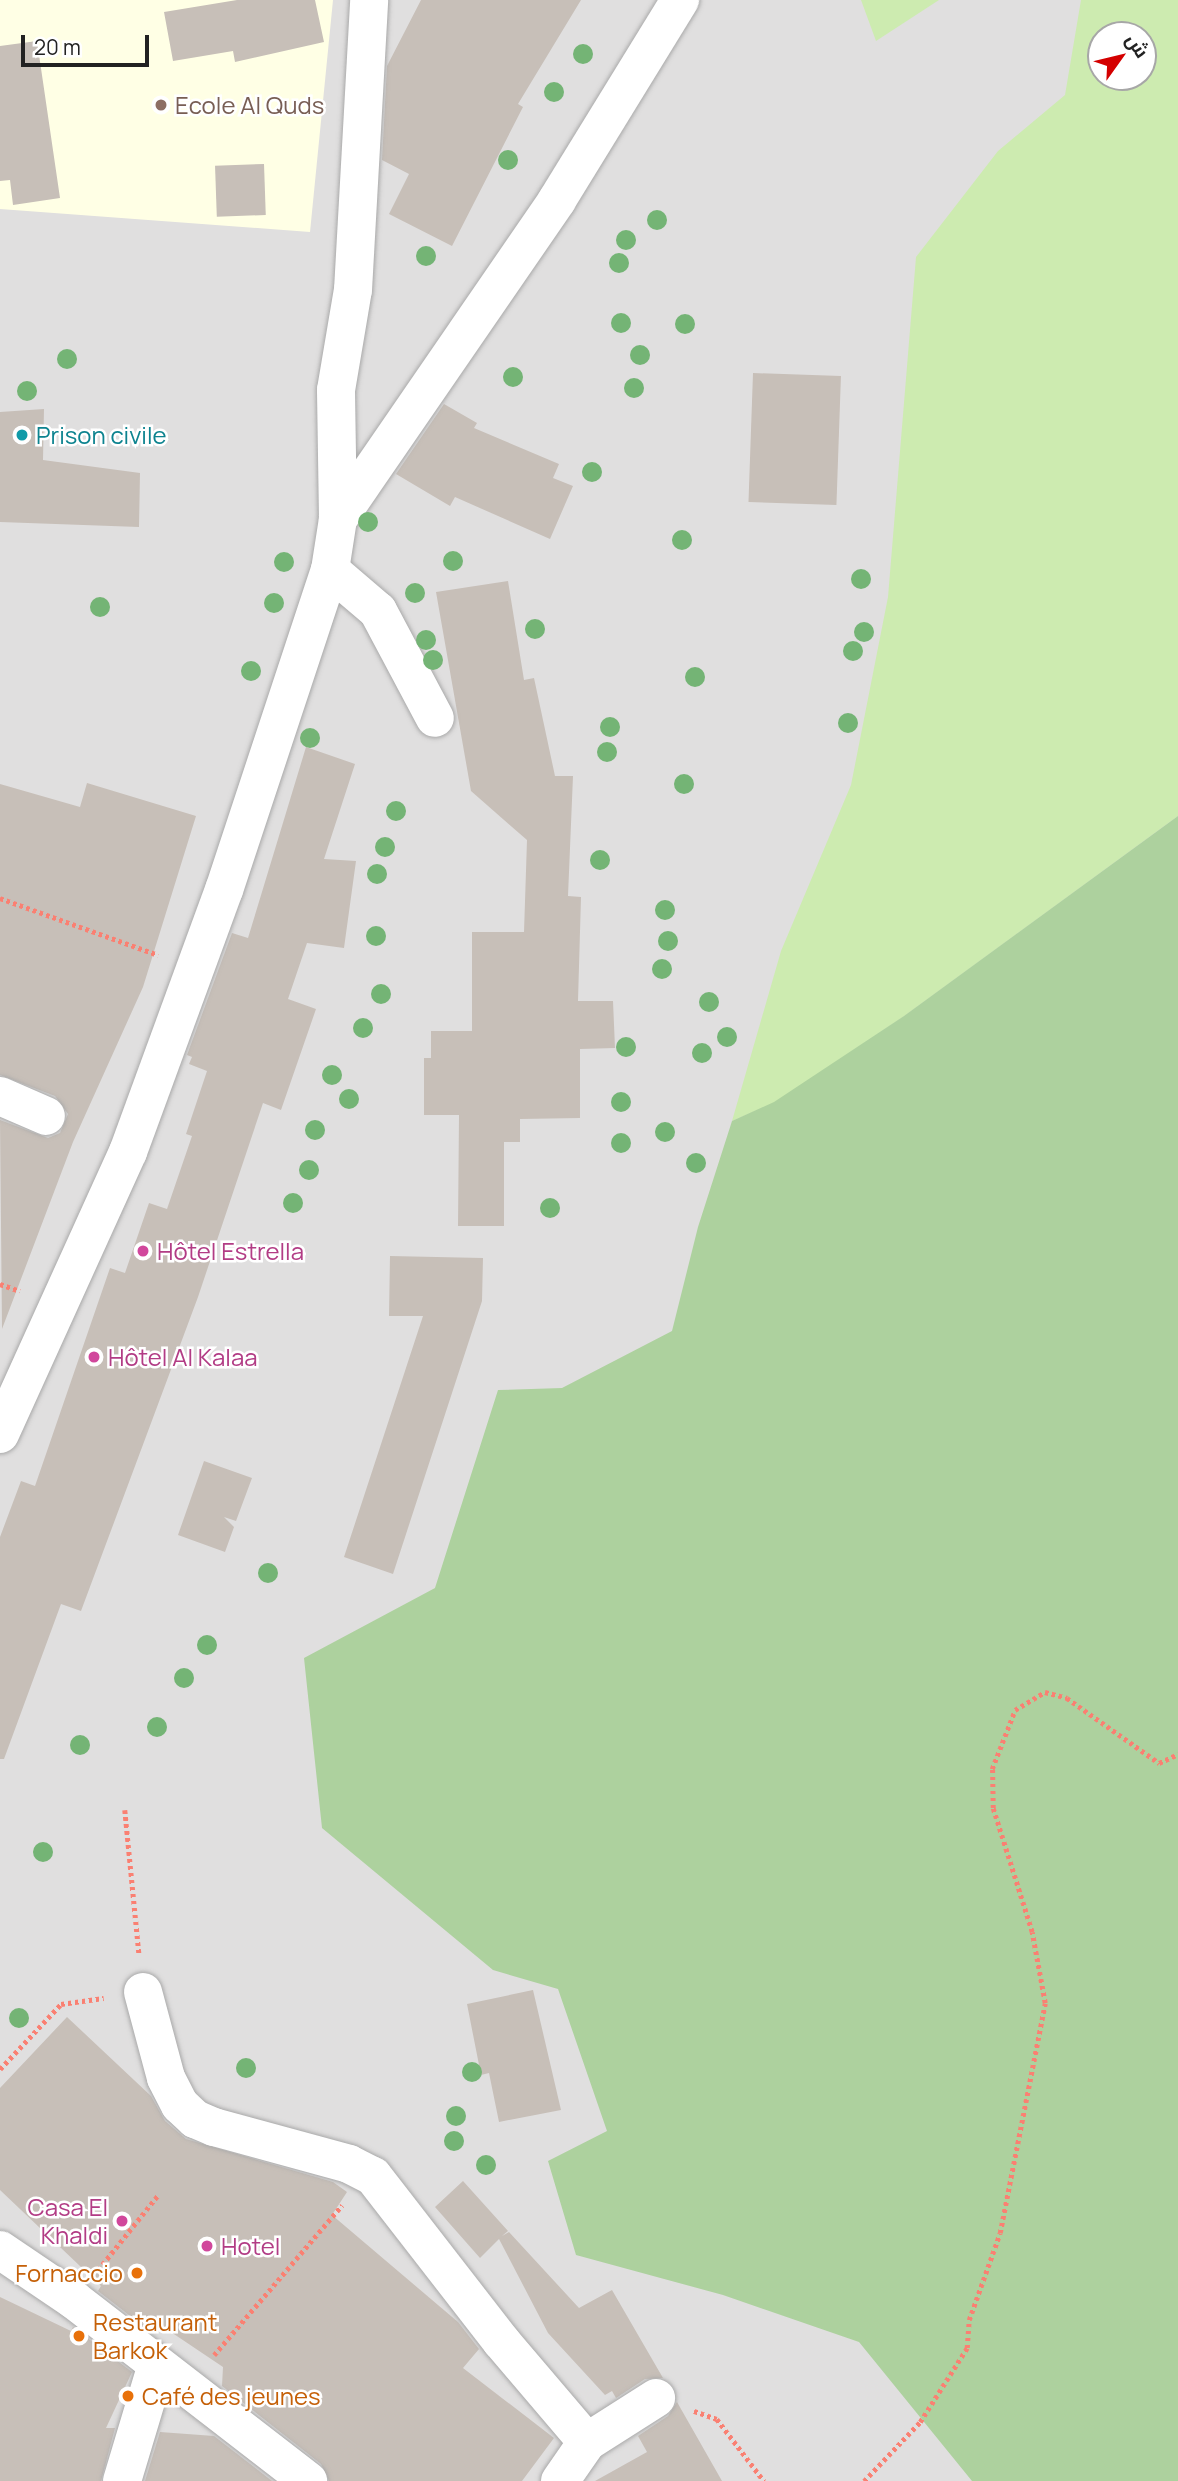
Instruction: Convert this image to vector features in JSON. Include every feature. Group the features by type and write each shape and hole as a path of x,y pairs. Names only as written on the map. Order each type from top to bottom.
{"street":[{"path":"0,1434 128,1152 195,969 330,570 338,519 335,390 353,290 369,0"},
{"path":"338,519 558,200 680,0"},
{"path":"330,570 379,611 435,718"},
{"path":"0,1096 46,1116"},
{"path":"143,1992 166,2078 180,2105 195,2119 349,2164 373,2176 501,2341 587,2442"},
{"path":"0,2250 74,2300 167,2377 308,2481"},
{"path":"122,2481 167,2377"},
{"path":"560,2481 587,2442 656,2398"}],"path":[{"path":"0,898 195,969"},
{"path":"864,2481 920,2422 967,2348 969,2320 1000,2233 1045,2003 1032,1931 993,1808 992,1769 1015,1710 1045,1692 1067,1698 1159,1763 1178,1754"},
{"path":"0,2069 61,2004 143,1992 125,1810"},
{"path":"167,2377 194,2368 220,2351 324,2221 373,2176"},
{"path":"74,2300 158,2195"},
{"path":"656,2398 717,2418 764,2481"}],"shaded area":[{"path":"0,0 1178,0 1178,2481 0,2481"},
{"name":"Ecole Al Quds","path":"0,0 333,0 310,232 0,209"}],"green space":[{"path":"861,0 939,0 876,41"},
{"path":"1081,0 1178,0 1178,816 903,1017 776,1102 732,1121 781,951 851,785 888,597 916,257 998,151 1065,95"},
{"path":"1178,816 1178,2481 972,2481 859,2342 723,2295 576,2255 548,2161 607,2131 558,1989 493,1970 322,1828 304,1658 435,1588 498,1390 562,1388 672,1331 698,1227 732,1121 774,1102 904,1016"}],"building":[{"path":"237,0 315,0 324,42 235,62 233,51 173,61 164,12"},
{"path":"421,0 581,0 518,104 523,107 452,246 389,214 409,174 382,160 387,66"},
{"path":"37,41 60,198 13,205 10,180 0,181 0,46"},
{"path":"264,164 266,215 217,217 215,166"},
{"path":"753,373 841,376 836,505 748,502"},
{"path":"444,404 477,423 474,428 559,464 553,478 573,486 550,539 455,497 450,506 396,474"},
{"path":"44,409 43,460 140,473 139,527 0,522 0,412"},
{"path":"508,581 524,680 534,678 555,776 573,776 568,896 581,897 578,1001 613,1001 615,1048 580,1049 580,1118 520,1119 520,1142 504,1142 504,1226 458,1226 459,1115 424,1115 424,1058 431,1058 431,1031 472,1031 472,932 524,932 527,840 471,791 436,592"},
{"path":"306,747 355,764 324,859 356,861 344,948 307,943 288,999 316,1009 281,1110 263,1103 198,1297 81,1611 61,1604 4,1759 0,1759 0,1537 21,1481 35,1486 110,1268 125,1273 149,1203 167,1209 192,1136 186,1134 207,1071 189,1064 192,1057 187,1055 232,933 248,938"},
{"path":"87,783 196,816 143,987 73,1142 2,1329 0,1120 48,1138 60,1133 68,1114 55,1096 0,1075 0,784 80,807"},
{"path":"390,1256 483,1258 482,1301 393,1574 344,1557 423,1316 389,1316"},
{"path":"204,1461 252,1478 236,1521 224,1517 234,1527 225,1552 178,1535"},
{"path":"533,1990 561,2110 499,2122 489,2073 481,2075 467,2004"},
{"path":"67,2017 151,2096 165,2121 186,2139 333,2182 347,2192 332,2215 458,2322 479,2349 463,2368 554,2438 522,2481 329,2481 321,2464 222,2386 223,2367 156,2322 151,2332 98,2291 101,2286 0,2190 0,2088"},
{"path":"463,2181 508,2231 502,2236 509,2232 579,2308 612,2290 663,2378 645,2379 616,2398 612,2391 605,2395 548,2333 499,2239 480,2258 435,2207"},
{"path":"0,2297 71,2331 73,2327 132,2372 106,2428 115,2428 101,2481 0,2481"},
{"path":"677,2402 722,2481 595,2481 647,2452 638,2436 668,2416"},
{"path":"160,2432 214,2436 272,2481 145,2481"}],"place":[{"name":"Ecole Al Quds","path":"161,105"},
{"name":"Prison civile","path":"22,435"},
{"name":"Hôtel Estrella","path":"143,1251"},
{"name":"Hôtel Al Kalaa","path":"94,1357"},
{"name":"Casa El Khaldi","path":"122,2221"},
{"name":"Hotel","path":"207,2246"},
{"name":"Fornaccio","path":"137,2273"},
{"name":"Restaurant Barkok","path":"79,2336"},
{"name":"Café des jeunes","path":"128,2396"}]}
